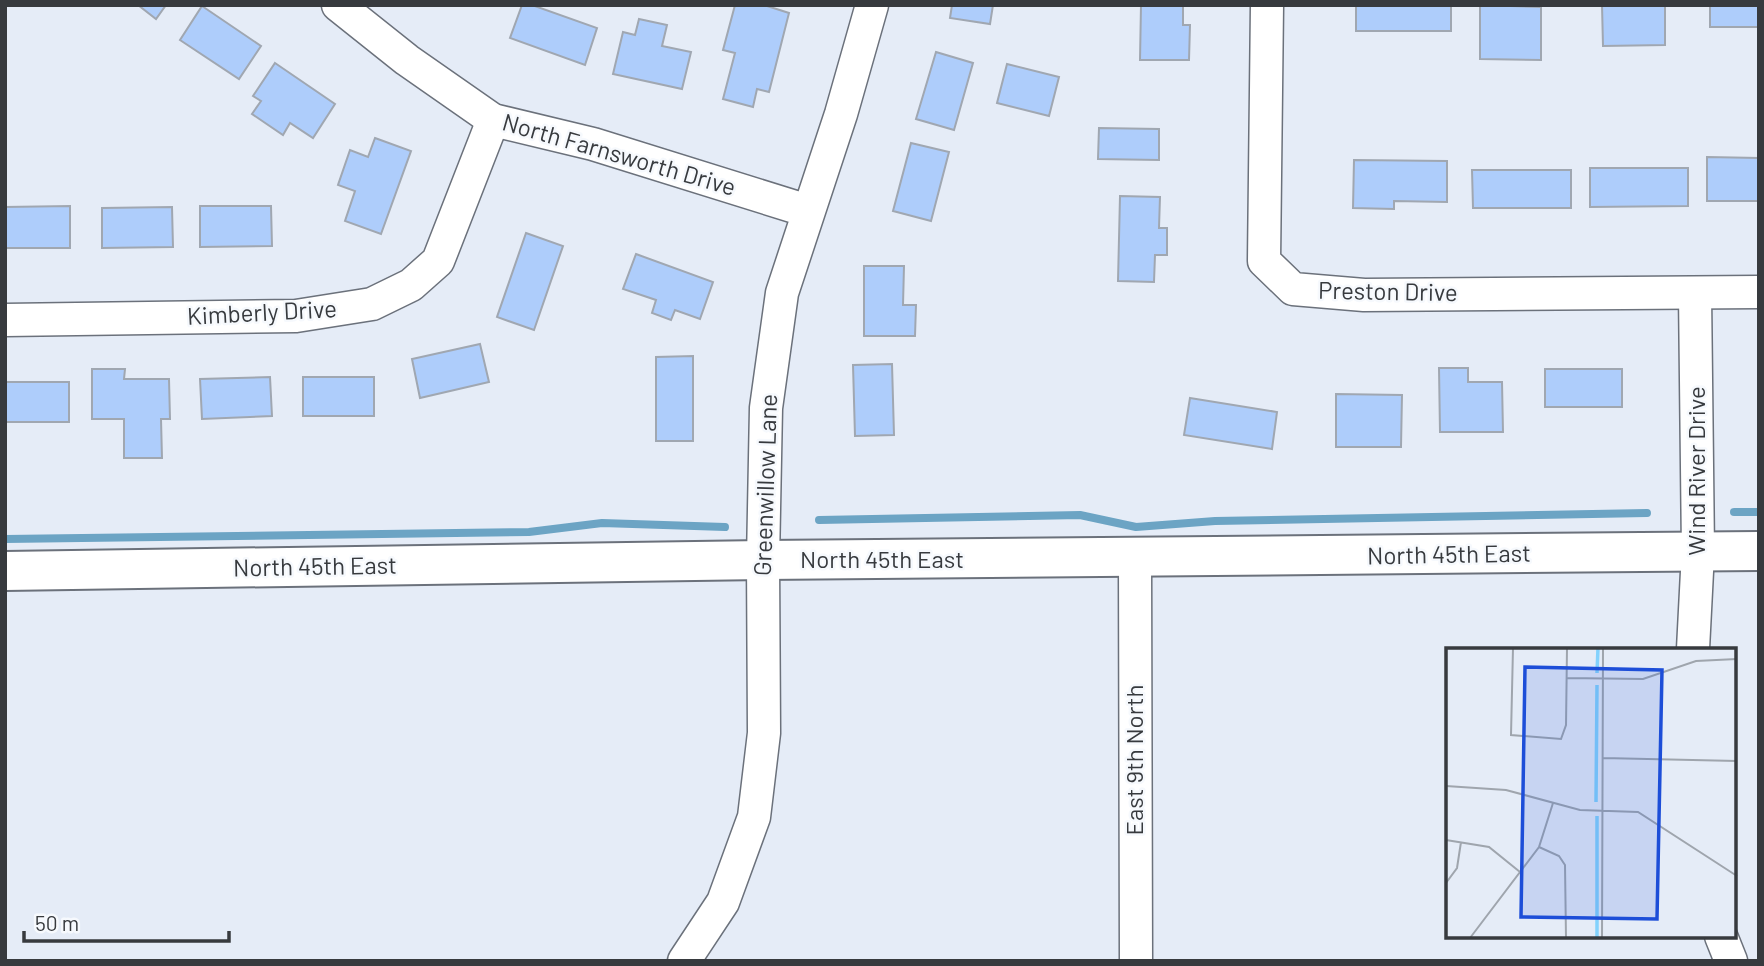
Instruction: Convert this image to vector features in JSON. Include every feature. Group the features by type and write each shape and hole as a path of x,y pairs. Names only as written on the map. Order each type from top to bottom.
{"main road":[{"name":"North 45th East","path":"5,571 763,560 1759,551"}],"street":[{"name":"North Farnsworth Drive","path":"338,5 407,60 493,120 593,144 808,211"},
{"name":"Greenwillow Lane","path":"684,961 723,902 754,817 764,733 766,408 782,293 841,114 872,5"},
{"name":"Preston Drive","path":"1267,5 1264,261 1293,289 1364,295 1759,292"},
{"name":"Kimberly Drive","path":"5,320 296,316 372,304 411,285 438,261 493,120"},
{"name":"Wind River Drive","path":"1693,648 1699,552 1695,293"},
{"name":"East 9th North","path":"1135,558 1136,961"},
{"path":"1722,938 1731,961"}],"building":[{"path":"138,5 166,5 156,19"},
{"path":"522,5 532,5 597,28 585,65 510,38"},
{"path":"735,5 764,5 789,13 769,92 757,89 753,107 723,99 735,53 723,50"},
{"path":"952,5 993,5 990,24 950,18"},
{"path":"1141,5 1183,5 1183,25 1190,25 1189,60 1140,60"},
{"path":"1356,5 1451,5 1451,31 1356,31"},
{"path":"1480,5 1541,7 1541,60 1480,59"},
{"path":"1602,5 1665,5 1665,45 1603,46"},
{"path":"1710,5 1759,5 1759,27 1710,27"},
{"path":"202,6 261,46 239,79 180,40"},
{"path":"639,19 667,25 662,46 691,52 682,89 613,74 623,32 635,35"},
{"path":"936,52 973,63 954,130 916,119"},
{"path":"275,63 335,104 313,138 290,123 283,135 252,114 261,101 253,96"},
{"path":"1007,64 1059,77 1049,116 997,103"},
{"path":"1099,128 1159,129 1159,160 1098,159"},
{"path":"375,138 411,151 381,234 345,221 355,191 338,185 350,150 368,157"},
{"path":"911,143 949,152 931,221 893,211"},
{"path":"1707,157 1759,158 1759,201 1707,201"},
{"path":"1354,160 1447,161 1447,202 1394,201 1394,209 1353,208"},
{"path":"1590,168 1688,168 1688,206 1590,207"},
{"path":"1472,170 1571,170 1571,208 1473,208"},
{"path":"1120,196 1160,197 1159,228 1167,228 1167,255 1155,255 1154,282 1118,281"},
{"path":"70,206 70,248 5,248 5,207"},
{"path":"200,206 271,206 272,246 200,247"},
{"path":"172,207 173,247 102,248 102,208"},
{"path":"526,233 563,246 534,330 497,317"},
{"path":"636,254 713,282 700,319 675,310 671,320 652,313 656,300 623,289"},
{"path":"864,266 904,266 903,305 916,305 915,336 864,336"},
{"path":"480,344 489,382 420,398 412,359"},
{"path":"693,356 693,441 656,441 656,357"},
{"path":"892,364 894,435 855,436 853,365"},
{"path":"1439,368 1468,368 1468,382 1502,382 1503,432 1440,432"},
{"path":"92,369 125,369 124,379 169,379 170,419 161,419 162,458 124,458 124,419 92,419"},
{"path":"1545,369 1622,369 1622,407 1545,407"},
{"path":"270,377 272,416 202,419 200,379"},
{"path":"303,377 374,377 374,416 303,416"},
{"path":"5,382 69,382 69,422 5,422"},
{"path":"1336,394 1402,395 1401,447 1336,447"},
{"path":"1190,398 1277,412 1272,449 1184,435"}],"waterway":[{"path":"1734,512 1759,512"},
{"path":"819,520 1080,515 1136,527 1215,521 1647,513"},
{"path":"5,539 529,532 602,523 725,527"}]}
